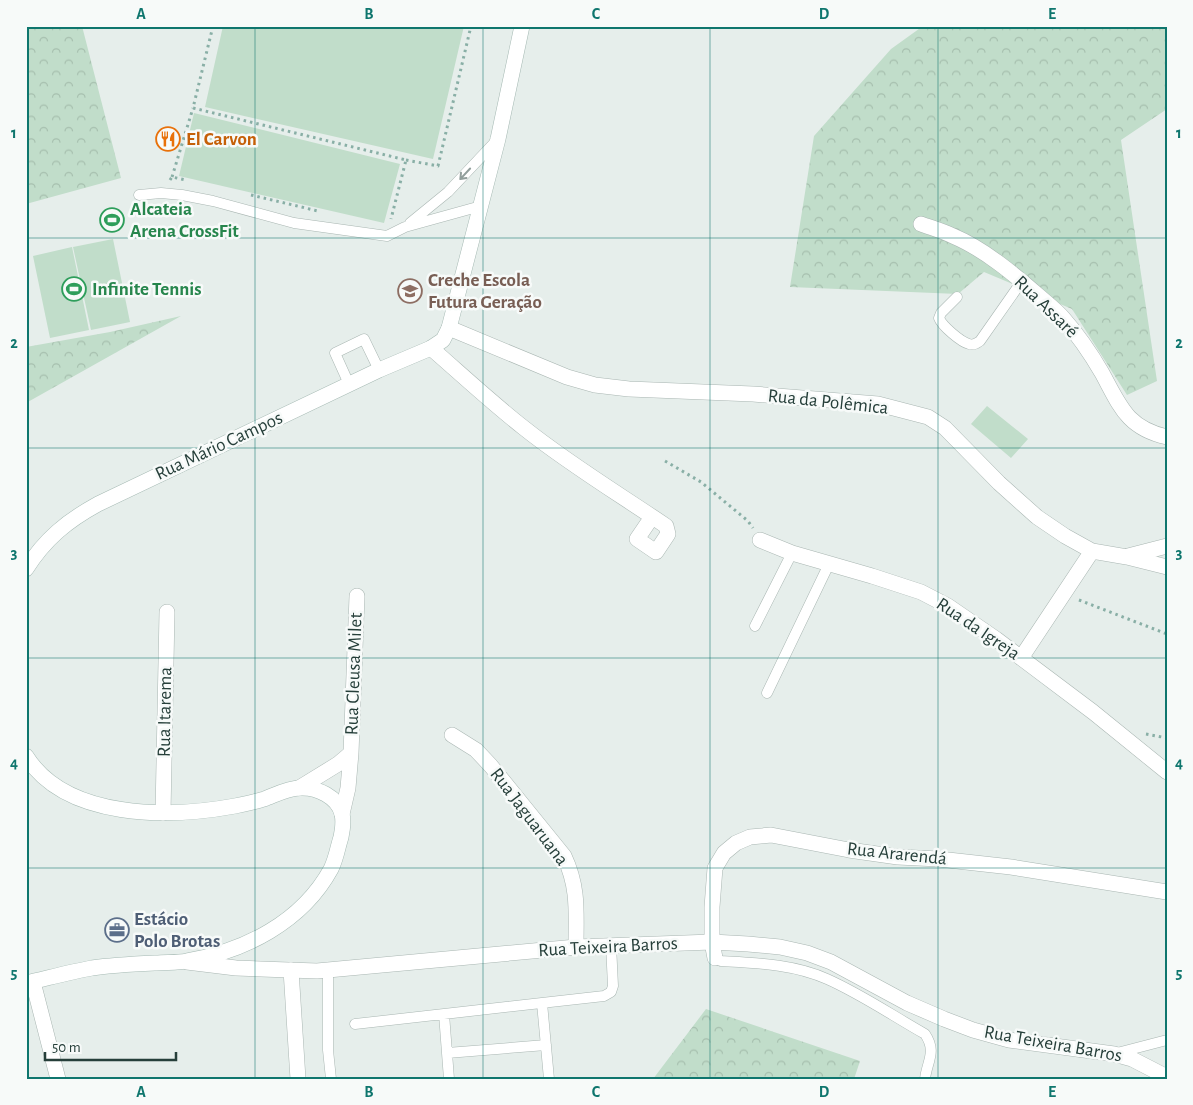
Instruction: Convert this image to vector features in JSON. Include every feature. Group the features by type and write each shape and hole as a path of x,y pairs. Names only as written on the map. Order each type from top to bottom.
{"street":[{"path":"522,26 498,139 449,328 443,340 431,348 525,429 652,517"},
{"name":"Rua Assaré","path":"921,224 955,236 1022,281 1062,316 1079,338 1102,373 1117,401 1132,421 1152,434 1167,438"},
{"name":"Rua da Polêmica","path":"449,328 567,376 595,385 629,389 753,394 878,404 928,417 946,428 999,483 1037,517 1065,536 1092,551 1167,567"},
{"name":"Rua Mário Campos","path":"26,569 53,535 74,517 349,384 431,348"},
{"name":"Rua da Igreja","path":"760,540 792,553 921,592 948,606 996,639 1093,712 1167,772"},
{"path":"1127,557 1167,546"},
{"path":"1021,658 1092,551"},
{"name":"Rua Cleusa Milet","path":"186,962 234,949 266,934 298,912 317,891 332,867 340,840 342,814 348,788 357,596"},
{"name":"Rua Itarema","path":"163,813 167,612"},
{"name":"Rua Jaguaruana","path":"452,735 476,750 491,766 564,856 572,873 576,895 576,947"},
{"name":"Rua Cleusa Milet","path":"299,788 332,768 351,753"},
{"path":"26,756 49,781 73,796 95,805 122,810 163,813 198,811 235,806 299,788 312,789 326,794 335,801 342,814"},
{"name":"Rua Ararendá","path":"715,958 712,942 712,887 715,868 724,853 736,843 750,837 771,835 849,850 898,857 939,859 1011,867 1167,892"},
{"name":"Rua Teixeira Barros","path":"30,983 93,968 136,964 186,962 236,968 317,971 611,945 712,942 780,947 807,953 832,962 908,1003 944,1019 1008,1040 1114,1054 1132,1059 1167,1077"},
{"path":"291,970 298,1079"},
{"path":"30,983 58,1079"}],"lane":[{"path":"405,227 448,192 498,139"},
{"path":"139,195 161,193 213,201 294,223 387,236 405,227 481,206"},
{"path":"957,297 941,313 939,318 941,324 969,344 974,345 980,341 1022,281"},
{"path":"349,384 335,353 364,340 379,370"},
{"path":"756,626 792,553"},
{"path":"767,693 829,564"},
{"path":"354,1024 604,996 611,992 614,986 611,945"},
{"path":"715,958 721,961 767,964 826,978 925,1034 930,1042 931,1053 926,1079"},
{"path":"328,970 328,1050 331,1079"},
{"path":"542,1003 549,1079"},
{"path":"444,1014 449,1079"},
{"path":"1114,1054 1167,1040"},
{"path":"447,1053 546,1045"}],"path":[{"path":"161,193 172,177 193,108 213,26"},
{"path":"193,108 406,160 438,166 471,26"},
{"path":"388,227 406,160"},
{"path":"172,177 191,181"},
{"path":"247,194 322,212"},
{"path":"665,461 701,482 748,521 760,540"},
{"path":"1063,596 1086,602 1167,634"}],"green space":[{"path":"26,26 82,26 121,178 26,204"},
{"path":"223,26 464,26 433,159 205,107"},
{"path":"923,26 1167,26 1167,109 1121,140 1157,381 1127,395 1072,309 984,272 958,294 790,287 814,136 891,49"},
{"path":"194,113 400,164 384,223 179,176"},
{"path":"113,239 130,322 91,330 73,247"},
{"path":"72,247 89,330 50,338 33,256"},
{"path":"181,316 26,403 26,347 110,332"},
{"path":"987,406 1028,439 1011,458 971,424"},
{"path":"706,1009 860,1061 854,1079 653,1079"}],"place":[{"name":"El Carvon","path":"168,139"},
{"name":"Alcateia Arena CrossFit","path":"112,220"},
{"name":"Infinite Tennis","path":"74,289"},
{"name":"Creche Escola Futura Geração","path":"410,291"},
{"name":"Estácio Polo Brotas","path":"117,930"}]}
